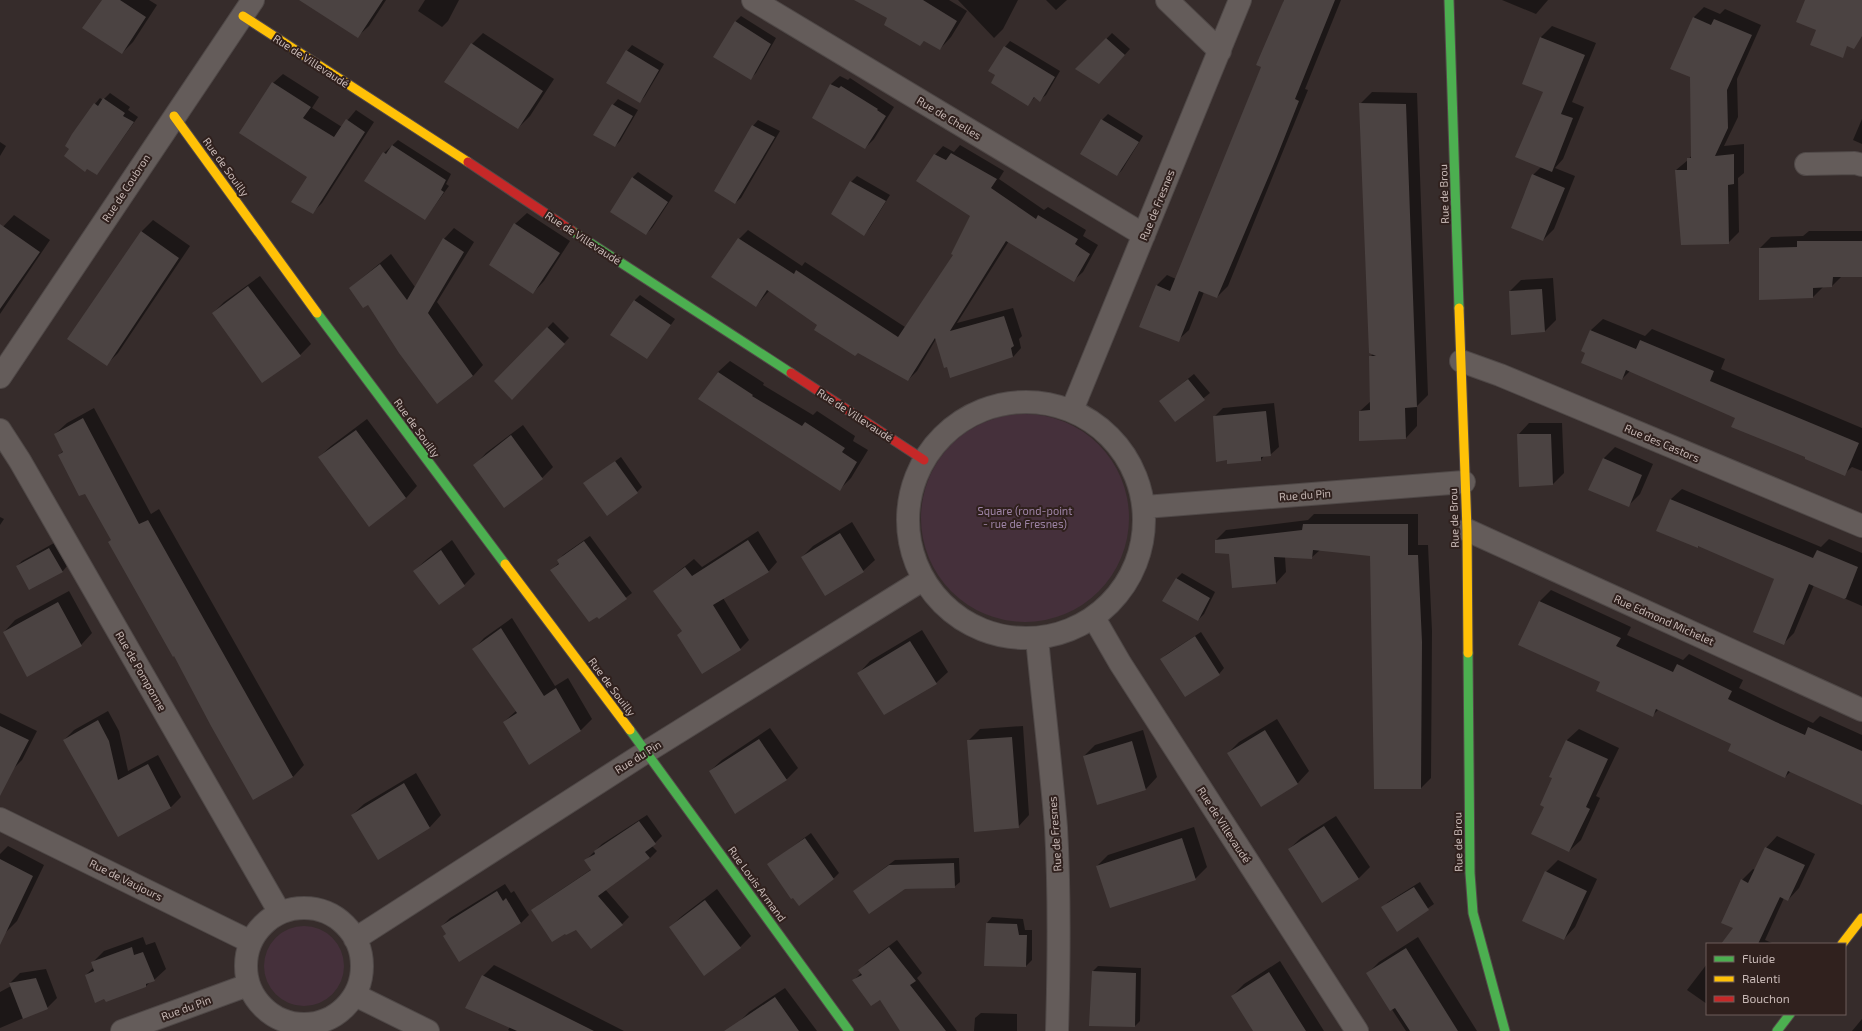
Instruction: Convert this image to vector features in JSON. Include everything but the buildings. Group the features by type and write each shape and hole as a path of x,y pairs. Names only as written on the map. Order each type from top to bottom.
{"street":[{"name":"Rue de Chelles","path":"753,0 1144,235"},
{"path":"1168,0 1220,51"},
{"name":"Rue de Fresnes","path":"1072,410 1240,0"},
{"name":"Rue de Brou","path":"1449,0 1464,482 1467,530 1470,873 1473,913 1505,1031"},
{"name":"Rue de Coubron","path":"0,377 248,8"},
{"name":"Rue de Villevaudé","path":"248,8 924,460"},
{"name":"Rue de Souilly","path":"174,116 432,468 646,752"},
{"path":"1806,164 1855,163 1862,166"},
{"name":"Rue des Castors","path":"1461,361 1500,375 1862,526"},
{"path":"1039,402 1072,410 1094,422 1113,439 1126,455 1139,482 1145,507 1144,539 1134,570 1117,596 1094,618 1072,630 1037,638 1003,637 972,626 944,606 924,579 912,551 908,520 912,488 924,460 945,433 973,413 1005,403 1039,402"},
{"name":"Rue de Pomponne","path":"0,430 20,461 280,913"},
{"name":"Rue du Pin","path":"1145,507 1464,482"},
{"name":"Rue Edmond Michelet","path":"1467,530 1862,710"},
{"name":"Rue du Pin","path":"356,939 646,752 924,579"},
{"name":"Rue de Villevaudé","path":"1094,618 1120,663 1357,1031"},
{"name":"Rue de Fresnes","path":"1037,638 1049,746 1056,829 1059,896 1057,1031"},
{"name":"Rue Louis Armand","path":"646,752 849,1031"},
{"name":"Rue de Vaujours","path":"0,819 251,942"},
{"path":"297,908 314,908 336,918 345,925 356,939 361,958 361,977 354,995 343,1009 311,1028 280,1020 266,1011 256,999 248,985 246,971 247,956 251,942 258,930 268,920 280,913 297,908"},
{"path":"1843,943 1862,918"},
{"name":"Rue du Pin","path":"122,1031 248,985"},
{"path":"354,995 428,1031"},
{"path":"1777,1031 1789,1015"}],"green space":[{"name":"Square (rond-point - rue de Fresnes)","path":"1025,414 1045,416 1065,422 1091,438 1105,452 1121,478 1127,498 1129,518 1127,538 1121,558 1105,584 1091,598 1065,614 1045,620 1025,622 1005,620 985,614 959,598 945,584 929,558 923,538 921,518 923,498 929,478 945,452 959,438 985,422 1005,416"},
{"path":"304,926 319,929 332,938 341,951 344,966 341,981 332,994 319,1003 304,1006 289,1003 276,994 267,981 264,966 267,951 276,938 289,929"}],"traffic: fast":[{"path":"1449,0 1459,308"},
{"path":"572,231 791,373"},
{"path":"317,313 505,564"},
{"path":"1468,653 1470,873 1473,913 1505,1031"},
{"path":"630,730 849,1031"},
{"path":"1777,1031 1789,1015"}],"traffic: slow":[{"path":"243,16 468,162"},
{"path":"174,116 317,313"},
{"path":"1459,308 1467,530 1468,653"},
{"path":"505,564 630,730"},
{"path":"1843,943 1862,918"}],"traffic: jam":[{"path":"468,162 572,231"},
{"path":"791,373 924,460"}]}
